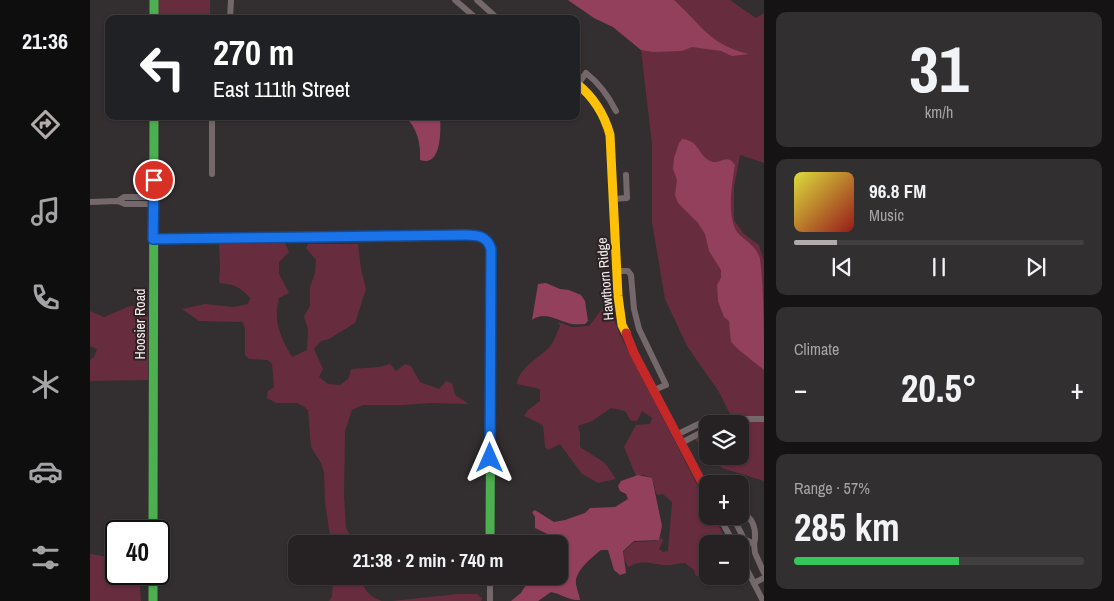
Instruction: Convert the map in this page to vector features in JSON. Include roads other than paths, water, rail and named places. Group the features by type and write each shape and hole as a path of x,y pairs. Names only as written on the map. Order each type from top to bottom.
{"street":[{"path":"154,0 154,15"},
{"path":"230,15 231,0"},
{"path":"455,0 472,15"},
{"path":"477,0 494,15"},
{"path":"580,80 586,73 598,83 616,111"},
{"name":"Hawthorn Ridge","path":"580,86 590,94 598,104 608,125 610,135 618,303 622,325 634,353 699,477"},
{"name":"Hoosier Road","path":"153,520 154,120"},
{"path":"212,120 212,174"},
{"path":"613,199 627,198 626,175"},
{"path":"90,202 118,201 124,197 154,200"},
{"path":"153,239 466,235 481,236 488,241 491,249 490,535"},
{"path":"617,271 628,271 631,275 633,300 639,328 666,385 654,390"},
{"path":"749,419 764,419"},
{"path":"676,434 699,424"},
{"path":"681,443 699,434"},
{"path":"749,519 756,531 754,544 764,573"},
{"path":"737,525 744,539 754,544"},
{"path":"749,569 760,564"},
{"path":"749,574 763,601"},
{"path":"754,583 764,578"},
{"path":"153,585 153,601"},
{"path":"490,585 490,601"}]}
